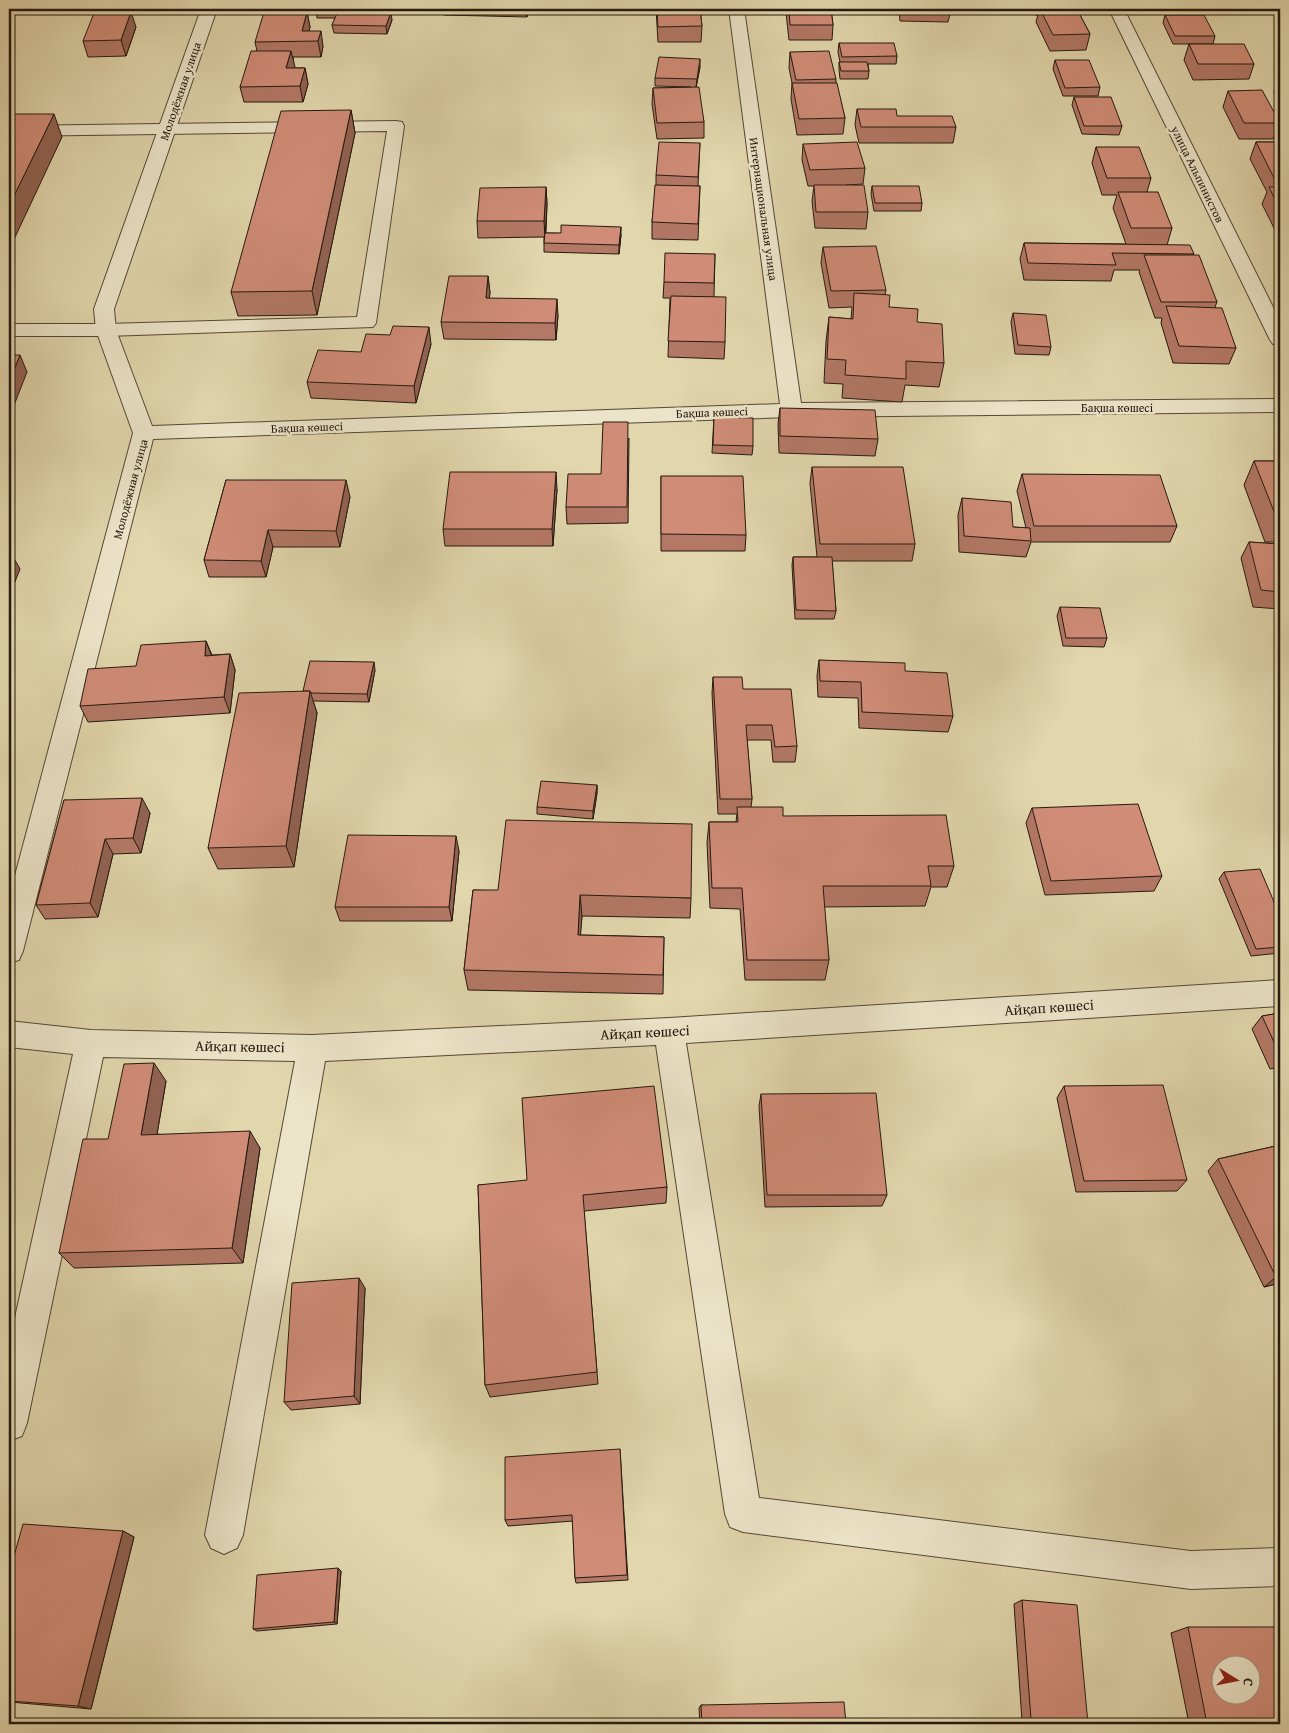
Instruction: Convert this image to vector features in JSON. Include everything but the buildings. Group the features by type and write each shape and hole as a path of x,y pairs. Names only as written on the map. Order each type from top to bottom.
{"street":[{"name":"Молодёжная улица","path":"9,951 144,433 106,330 104,309 209,9"},
{"name":"Интернациональная улица","path":"736,9 791,410"},
{"name":"улица Альпинистов","path":"1116,9 1280,340"},
{"path":"9,131 396,126 366,324 106,330 9,330"},
{"name":"Бақша көшесі","path":"144,433 791,410 1280,406"},
{"name":"Айқап көшесі","path":"9,1034 91,1043 312,1048 669,1031 1280,993"},
{"path":"669,1031 743,1514 1191,1570 1280,1568"},
{"path":"9,1423 91,1043"},
{"path":"224,1535 312,1048"}]}
